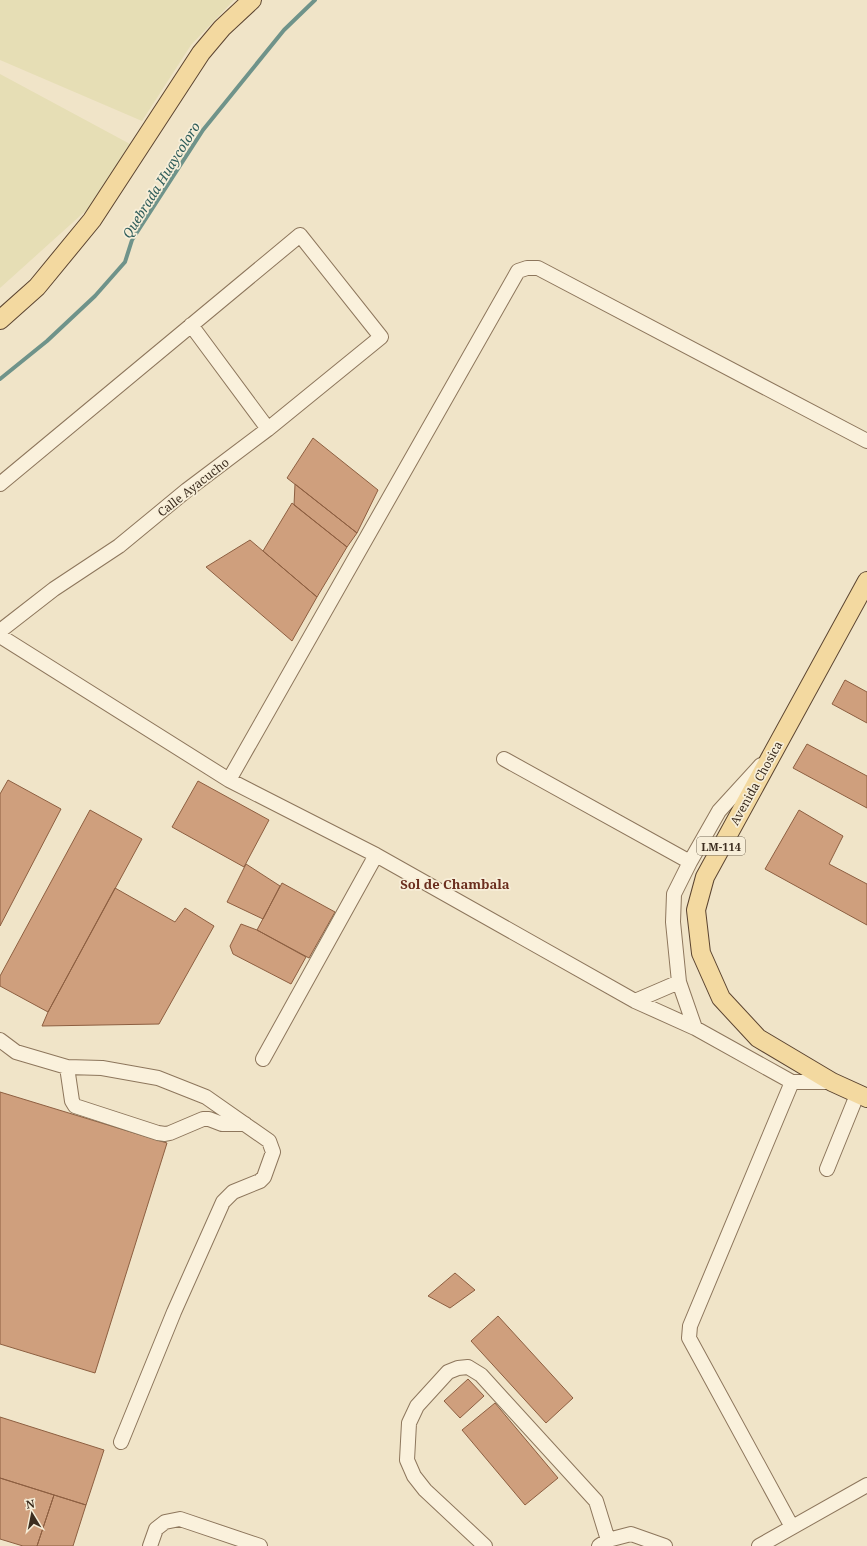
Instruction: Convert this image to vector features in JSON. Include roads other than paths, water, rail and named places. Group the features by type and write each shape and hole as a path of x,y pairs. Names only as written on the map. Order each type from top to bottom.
{"main road":[{"path":"0,320 37,287 92,220 202,53 222,28 252,0"},
{"name":"Avenida Chosica","path":"832,1082 758,1038 721,998 701,953 696,910 705,877 867,581"},
{"name":"LM-114","path":"832,1082 862,1096"}],"street":[{"name":"Calle Ayacucho","path":"0,631 54,590 118,546 187,490 268,429 381,336 300,235 191,325"},
{"path":"229,780 518,271 527,268 538,268 867,441"},
{"path":"0,484 191,325 268,429"},
{"path":"0,636 229,780 376,855 636,1001 695,1028 792,1082 832,1082"},
{"path":"695,1028 679,982 673,922 674,894 719,811 774,752"},
{"path":"504,759 690,862"},
{"path":"263,1059 376,855"},
{"path":"636,1001 679,982"},
{"path":"0,1040 16,1052 67,1067 102,1068 158,1078 206,1097 269,1141 272,1147 273,1152 264,1177 260,1181 233,1192 223,1202 174,1312 121,1442"},
{"path":"67,1067 72,1101 75,1106 165,1134 203,1119 209,1119 222,1124 245,1124"},
{"path":"792,1082 690,1326 689,1338 792,1527"},
{"path":"827,1169 862,1096"},
{"path":"198,1122 206,1097"},
{"path":"485,1546 425,1490 414,1476 407,1460 409,1424 417,1406 448,1372 458,1368 468,1367 481,1375 596,1501 603,1543 631,1534 664,1546"},
{"path":"759,1546 867,1485"},
{"path":"150,1546 156,1529 166,1522 180,1519 260,1546"}],"waterway":[{"name":"Quebrada Huaycoloro","path":"0,379 47,341 95,296 125,262 132,240 203,130 284,30 315,0"}],"district":[{"name":"Sol de Chambala","path":"455,884"}]}
